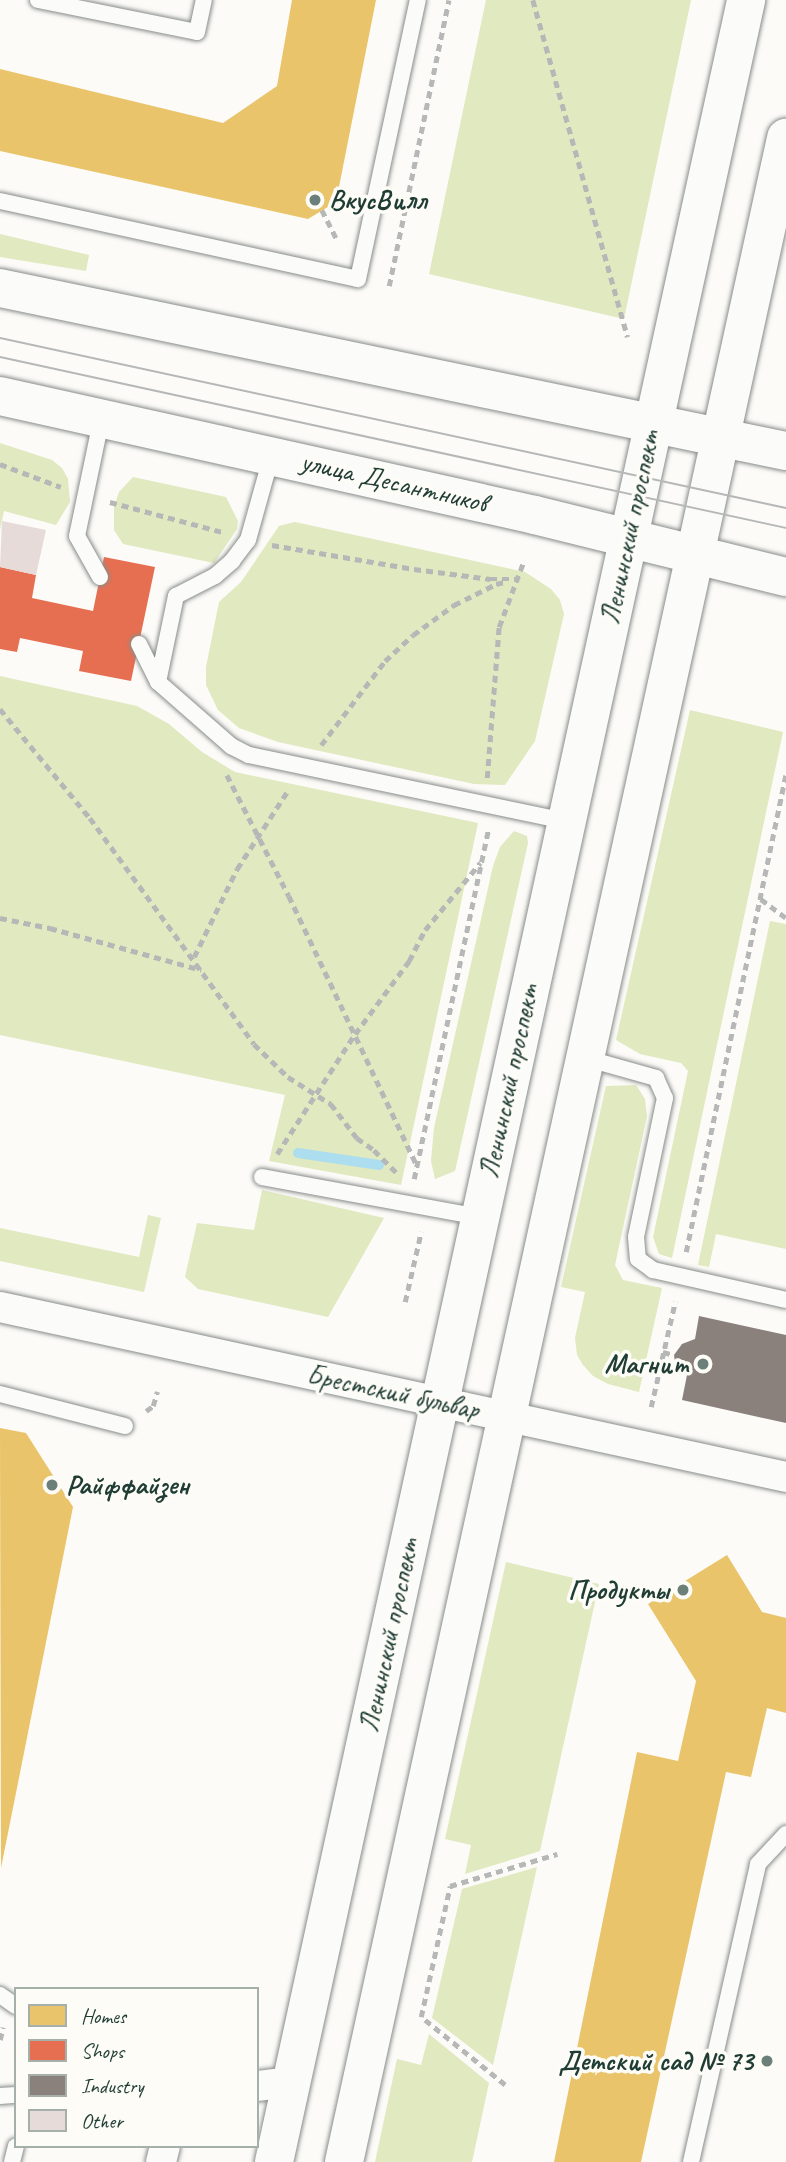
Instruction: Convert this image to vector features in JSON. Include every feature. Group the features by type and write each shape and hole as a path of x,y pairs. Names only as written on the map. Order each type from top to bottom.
{"main road":[{"name":"Ленинский проспект","path":"274,2162 274,2084 440,1402 746,0"},
{"path":"344,2162 786,138"},
{"path":"0,288 786,450"},
{"name":"улица Десантников","path":"0,396 272,454 695,552 786,577"}],"street":[{"name":"Брестский бульвар","path":"0,1307 786,1477"}],"lane":[{"path":"38,0 197,32 204,0"},
{"path":"0,201 358,279 418,0"},
{"path":"100,577 77,536 102,416"},
{"path":"158,682 176,596 215,576 232,561 248,540 272,454"},
{"path":"139,644 158,682 231,746 249,755 566,821"},
{"path":"585,1058 656,1078 666,1098 636,1237 638,1259 653,1270 786,1300"},
{"path":"262,1177 480,1217"},
{"path":"0,1394 125,1426"},
{"path":"691,2162 758,1864 786,1834"}],"path":[{"path":"389,286 449,0"},
{"path":"533,0 628,337"},
{"path":"0,709 90,818 254,1044 288,1077 331,1104 357,1138 413,1186 489,826 485,804 499,627 523,563"},
{"path":"231,746 226,771 234,793 264,846 416,1165"},
{"path":"651,1407 786,775"},
{"path":"262,1177 355,1034 409,961 425,930 480,863"},
{"path":"760,898 786,918"},
{"path":"0,918 50,928 202,970"},
{"path":"405,1302 421,1232 417,1206"},
{"path":"663,1352 674,1355"},
{"path":"505,2085 421,2017 447,1899 450,1886 557,1854"},
{"path":"0,2040 4,2031"}],"green space":[{"path":"486,0 691,0 624,319 429,274"},
{"path":"0,234 89,255 86,271 0,257"},
{"path":"0,443 52,460 62,468 68,479 70,502 56,525 4,511 0,530"},
{"path":"133,477 226,497 238,521 237,529 214,563 123,544 114,530 114,507 119,492"},
{"path":"295,522 525,572 551,589 560,600 564,614 535,741 505,785 474,784 278,742 239,728 218,710 206,685 206,667 219,602 241,582 279,526"},
{"path":"0,676 137,706 169,724 202,752 235,772 478,823 401,1185 269,1161 285,1095 0,1035"},
{"path":"690,710 783,732 672,1258 659,1254 653,1237 688,1071 681,1063 640,1054 616,1040"},
{"path":"514,831 527,836 528,843 455,1171 435,1179 431,1161 434,1128 493,866 500,847"},
{"path":"770,921 786,924 786,1249 716,1234 709,1267 698,1265"},
{"path":"636,1085 645,1099 647,1116 615,1265 623,1280 662,1288 639,1392 608,1384 593,1376 583,1365 577,1355 575,1338 585,1292 561,1287 606,1086"},
{"path":"262,1190 384,1218 328,1317 198,1289 185,1277 197,1223 254,1230"},
{"path":"148,1215 161,1218 144,1292 0,1261 0,1228 139,1257"},
{"path":"506,1562 599,1584 540,1851 465,1874 471,1845 445,1839"},
{"path":"537,1867 493,2065 432,2018 462,1889"},
{"path":"429,2034 489,2083 472,2162 375,2162 397,2059 421,2065"}],"building: Homes":[{"path":"292,0 376,0 336,202 308,219 0,151 0,69 223,123 277,86"},
{"path":"0,1428 26,1433 73,1507 1,1868"},
{"path":"727,1555 762,1612 786,1618 786,1713 767,1708 751,1777 726,1772 641,2162 554,2162 637,1752 678,1761 696,1681 648,1604"}],"building: Shops":[{"path":"104,557 155,567 131,681 79,671 83,651 20,638 17,652 0,649 0,567 36,575 32,598 93,611"}],"building: Industry":[{"path":"699,1316 786,1335 786,1423 682,1400 687,1375 676,1369 674,1355 682,1344 695,1339"}],"building: Other":[{"path":"2,521 46,530 36,575 0,567"}],"waterway":[{"path":"298,1153 379,1165"}],"tram line":[{"path":"0,338 786,508"},
{"path":"0,357 786,528"}],"place":[{"name":"ВкусВилл","path":"315,200"},
{"name":"Магнит","path":"703,1364"},
{"name":"Райффайзен","path":"52,1485"},
{"name":"Продукты","path":"683,1590"},
{"name":"Детский сад № 73","path":"767,2061"}]}
